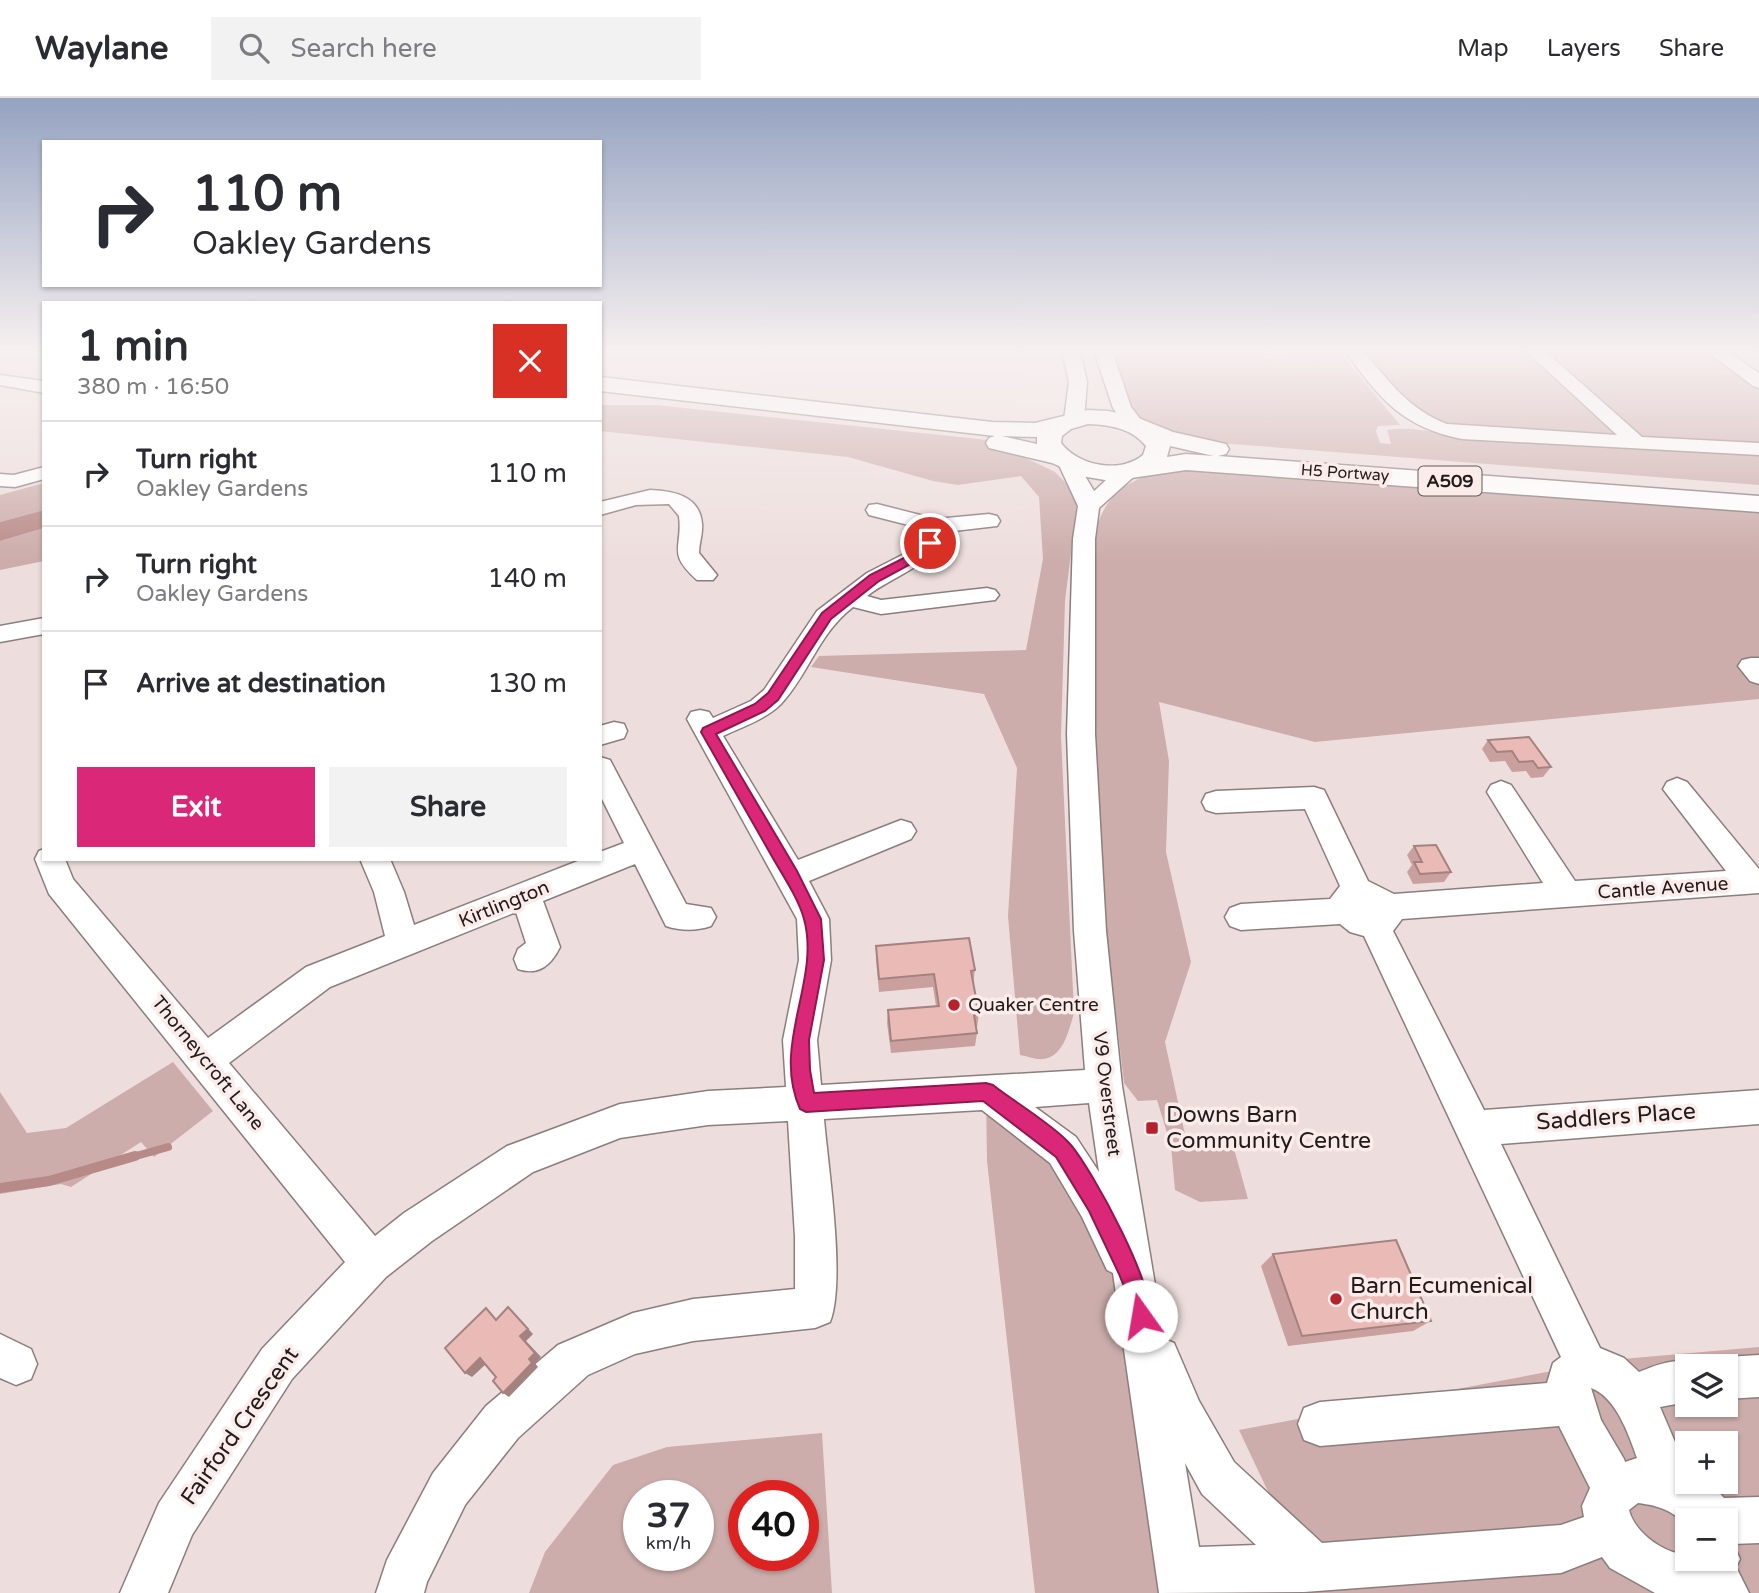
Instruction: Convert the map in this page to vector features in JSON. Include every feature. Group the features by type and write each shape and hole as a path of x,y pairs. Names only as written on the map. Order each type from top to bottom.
{"main road":[{"name":"A509","path":"827,421 988,440 1098,473 1135,470"},
{"name":"A509","path":"899,421 1035,430 1069,421"},
{"path":"1062,461 1049,447 1048,438 1053,430 1069,421"},
{"name":"A509","path":"1115,421 1139,427"},
{"path":"1135,470 1152,462 1157,455 1158,446 1139,427"},
{"name":"H5 Portway","path":"1139,427 1191,444 1229,450 1759,491"},
{"name":"H5 Portway","path":"1135,470 1186,462 1227,464 1759,504"}],"street":[{"path":"1133,421 1139,427"},
{"path":"1420,421 1432,428 1462,433 1759,449"},
{"path":"1612,421 1636,442"},
{"path":"1062,461 1080,483 1089,506 1135,470"},
{"path":"0,480 15,481 42,474"},
{"path":"602,508 632,499 658,496 676,500 687,508 691,519 687,550 692,565 705,575"},
{"name":"V9 Overstreet","path":"1089,506 1083,565 1081,734 1090,931 1104,1086 1181,1582"},
{"path":"877,510 936,526 989,521"},
{"path":"400,1593 404,1577 449,1489 502,1422 573,1360 633,1334 693,1320 814,1307 815,1237 806,1102 800,1070 800,1040 816,960 813,919 704,725 760,707 773,696 827,616 875,578 916,557 930,543 936,526"},
{"path":"847,598 881,607 987,595"},
{"path":"0,634 42,626"},
{"path":"1759,666 1751,666 1759,675"},
{"path":"602,771 677,917 700,917"},
{"path":"1677,789 1756,881"},
{"path":"1501,792 1567,895"},
{"path":"1216,802 1314,798 1474,1128 1578,1384 1595,1455 1627,1551 1660,1582 1717,1574"},
{"path":"791,876 901,831"},
{"name":"Kirtlington","path":"206,1059 318,977 643,848"},
{"name":"Thorneycroft Lane","path":"51,861 60,885 372,1263"},
{"path":"376,861 389,892 404,944"},
{"name":"Cantle Avenue","path":"1366,909 1756,881"},
{"path":"525,895 544,947 530,959"},
{"path":"1241,917 1366,909"},
{"name":"Fairford Crescent","path":"144,1593 175,1519 277,1364 372,1263 418,1227 520,1159 620,1121 708,1108 1104,1086"},
{"path":"986,1091 1063,1150 1096,1203 1184,1416 1218,1478 1313,1567"},
{"name":"Saddlers Place","path":"1474,1128 1759,1107"},
{"path":"1320,1424 1578,1384 1612,1375 1631,1398 1660,1457 1667,1484"},
{"path":"1738,1377 1759,1376"},
{"path":"1631,1398 1675,1382"},
{"path":"1181,1582 1313,1567 1561,1549 1613,1509 1639,1480 1667,1484 1692,1498 1702,1508"},
{"path":"1738,1521 1759,1520"}],"shaded area":[{"path":"602,421 806,421 988,440 1055,472 1070,487 1077,505 1065,601 1061,736 1074,1013 1061,1048 1050,1057 1040,1059 1020,1055 1008,916 1017,768 984,694 811,667 819,656 1026,650 1043,559 1039,497 1021,476 958,485 933,481 848,457 602,431"},
{"path":"1145,421 1397,421 1400,425 1378,426 1376,431 1380,443 1391,444 1387,430 1409,429 1446,435 1759,454 1759,485 1219,443 1155,426"},
{"path":"1434,421 1604,421 1613,432 1612,435 1449,427"},
{"path":"1622,421 1759,421 1759,446 1647,438 1638,435"},
{"path":"1227,464 1759,504 1759,699 1315,742 1159,702 1169,761 1166,852 1191,962 1165,1042 1186,1139 1231,1138 1248,1199 1200,1202 1175,1190 1171,1146 1157,1100 1138,1101 1124,1083 1106,930 1089,734 1094,532 1108,503 1120,490 1137,479 1149,474"},
{"path":"42,484 42,511 0,522 0,495"},
{"path":"42,511 42,529 0,541 0,522"},
{"path":"42,529 42,561 0,570 0,541"},
{"path":"173,1062 213,1111 154,1157 141,1142 71,1187 61,1184 0,1194 0,1092 27,1133 66,1128"},
{"path":"986,1092 1063,1150 1136,1288 1180,1571 1304,1568 1239,1430 1611,1360 1675,1354 1675,1417 1738,1417 1738,1354 1679,1354 1759,1347 1759,1593 1035,1593 987,1161"},
{"path":"822,1433 832,1593 529,1593 545,1552 613,1465 667,1447"}],"building":[{"path":"1529,737 1551,767 1538,768 1533,761 1519,762 1512,751 1497,752 1488,740"},
{"path":"1436,845 1451,872 1420,874 1414,862 1422,862 1414,846"},
{"name":"Quaker Centre","path":"969,938 975,970 971,971 979,1014 974,1015 977,1033 891,1041 888,1010 939,1006 934,974 879,979 876,946"},
{"name":"Barn Ecumenical Church","path":"1396,1240 1431,1321 1302,1336 1273,1254"},
{"path":"508,1307 528,1329 520,1336 535,1353 529,1359 532,1363 503,1393 493,1381 496,1377 480,1358 465,1373 445,1348 486,1308 496,1320"}],"waterway":[{"path":"129,1158 168,1147"},
{"path":"0,1188 49,1181 135,1156"}],"place":[{"name":"Quaker Centre","path":"954,1005"},
{"name":"Downs Barn Community Centre","path":"1152,1128"},
{"name":"Barn Ecumenical Church","path":"1336,1299"}],"route":[{"path":"930,543 916,557 875,578 827,616 773,696 760,707 708,732 813,919 816,960 800,1040 800,1070 806,1102 986,1091 1063,1150 1096,1203 1136,1288 1141,1316"}]}
